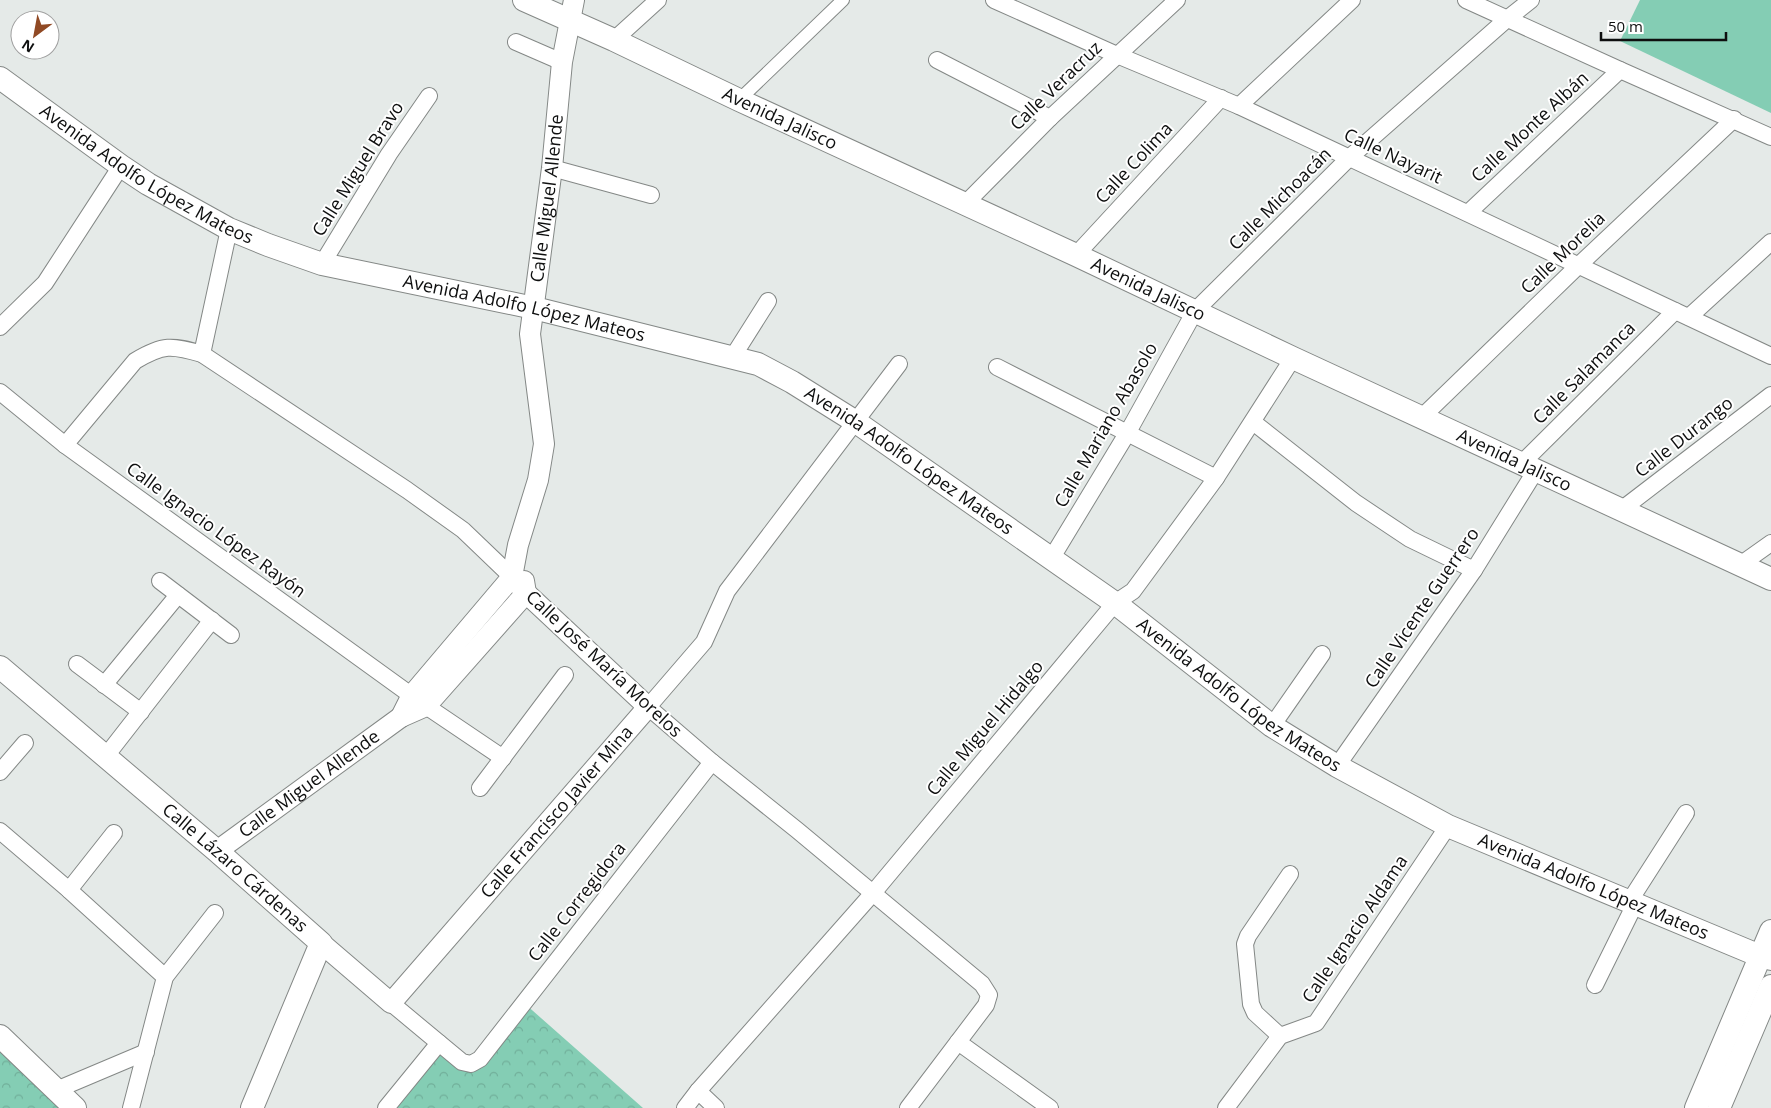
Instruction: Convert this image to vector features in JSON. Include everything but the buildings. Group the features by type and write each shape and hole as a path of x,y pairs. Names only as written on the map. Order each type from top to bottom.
{"main road":[{"name":"Avenida Jalisco","path":"524,0 572,10 614,40 739,100 1076,254 1421,418 1771,579"},
{"name":"Avenida Adolfo López Mateos","path":"0,78 148,184 229,229 322,264 534,308 758,364 792,382 856,422 1115,603 1272,726 1337,766 1448,826 1766,957"},
{"name":"Calle Lázaro Cárdenas","path":"0,667 217,851 320,943"},
{"path":"1696,1108 1766,957 1771,931"},
{"path":"252,1108 320,943"},
{"path":"1720,1108 1771,986"},
{"path":"0,1036 75,1108"}],"street":[{"path":"614,40 658,0"},
{"path":"739,100 843,0"},
{"name":"Calle Veracruz","path":"965,204 1050,118 1177,0"},
{"path":"1239,106 1352,0"},
{"path":"1466,0 1771,136"},
{"name":"Calle Michoacán","path":"1195,311 1349,158 1531,0"},
{"name":"Calle Nayarit","path":"1003,2 1117,55 1239,106 1771,356"},
{"name":"Calle Miguel Allende","path":"419,701 512,577 518,545 538,480 544,444 530,334 552,168 562,62 572,10"},
{"path":"516,42 562,62"},
{"path":"937,60 1050,118"},
{"name":"Calle Monte Albán","path":"1468,213 1620,70"},
{"name":"Calle Miguel Bravo","path":"322,264 389,154 429,96"},
{"name":"Calle Colima","path":"1076,254 1221,98"},
{"name":"Calle Morelia","path":"1421,418 1734,119"},
{"path":"0,327 45,283 121,166"},
{"path":"552,168 651,195"},
{"path":"202,354 229,229"},
{"name":"Calle Salamanca","path":"1529,467 1682,314 1771,242"},
{"path":"732,358 768,301"},
{"name":"Calle Mariano Abasolo","path":"1051,559 1128,432 1195,311"},
{"name":"Calle José María Morelos","path":"65,445 135,361 149,352 163,347 181,348 202,354 407,490 463,530 526,593 648,707 712,762 982,984 989,995 986,1004 958,1042"},
{"name":"Calle Miguel Hidalgo","path":"685,1108 873,893 1115,603 1133,591 1216,478 1293,358"},
{"name":"Calle Francisco Javier Mina","path":"391,1003 704,642 727,591 899,364"},
{"path":"997,367 1216,478"},
{"name":"Calle Ignacio López Rayón","path":"0,392 65,445 419,701 503,758"},
{"name":"Calle Durango","path":"1621,510 1771,395"},
{"path":"1253,422 1356,503 1410,539 1474,570"},
{"name":"Calle Vicente Guerrero","path":"1337,766 1474,570 1529,467"},
{"path":"1740,565 1771,543"},
{"name":"Calle Miguel Allende","path":"217,851 402,717 526,593 518,545"},
{"path":"160,581 231,635"},
{"path":"104,685 178,595"},
{"path":"106,756 212,620"},
{"path":"1272,726 1322,654"},
{"path":"77,664 141,712"},
{"path":"480,788 565,675"},
{"path":"0,772 25,743"},
{"name":"Calle Corregidora","path":"471,1064 480,1059 712,762"},
{"path":"1595,985 1632,903 1686,813"},
{"name":"Calle Ignacio Aldama","path":"1280,1036 1316,1023 1448,826"},
{"path":"0,831 70,890 165,977"},
{"path":"70,890 114,833"},
{"path":"1226,1108 1280,1036 1255,1013 1251,1004 1245,944 1248,936 1290,874"},
{"path":"131,1108 165,977 216,913"},
{"name":"Calle Lázaro Cárdenas","path":"320,943 462,1062 471,1064"},
{"path":"908,1108 958,1042 1050,1108"},
{"path":"386,1108 439,1043"},
{"path":"56,1090 146,1052"},
{"path":"698,1091 716,1108"}],"green space":[{"path":"1640,0 1771,0 1771,113 1620,41"},
{"path":"524,1003 643,1108 389,1108 439,1043 471,1064"},
{"path":"0,1036 75,1108 0,1108"}]}
